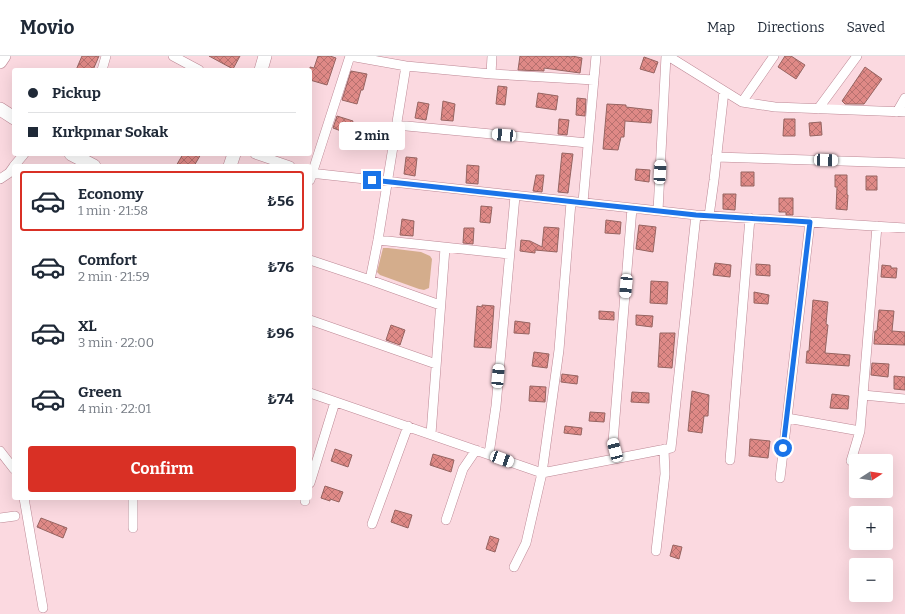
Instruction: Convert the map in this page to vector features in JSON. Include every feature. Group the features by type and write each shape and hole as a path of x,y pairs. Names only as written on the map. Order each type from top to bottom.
{"street":[{"path":"0,62 4,56"},
{"path":"103,68 106,56"},
{"path":"173,56 195,68"},
{"path":"262,68 265,56"},
{"path":"312,173 350,56 406,66 491,74 594,80"},
{"path":"491,74 492,56"},
{"path":"583,202 596,56"},
{"path":"658,211 667,56 742,102 775,107 901,112 905,98"},
{"path":"742,102 774,56"},
{"path":"818,109 857,56"},
{"path":"370,280 378,240 406,66"},
{"path":"709,216 724,91"},
{"path":"0,109 12,117"},
{"path":"396,125 588,143"},
{"path":"16,164 22,156"},
{"path":"75,156 90,164"},
{"path":"261,156 284,164"},
{"path":"716,157 905,163"},
{"path":"0,179 9,173 12,169"},
{"path":"312,176 387,182 696,215 905,228"},
{"path":"489,454 496,406 515,196"},
{"path":"514,567 526,543 542,473 559,350 571,202"},
{"path":"617,458 613,442 632,208"},
{"path":"312,394 542,473 671,448 696,215"},
{"path":"730,460 750,218"},
{"path":"780,478 810,222"},
{"path":"853,454 860,431 877,226"},
{"path":"378,240 510,254"},
{"path":"431,434 445,248"},
{"path":"312,261 440,305"},
{"path":"312,321 436,364"},
{"path":"863,395 905,399"},
{"path":"312,477 335,402"},
{"path":"787,418 860,431"},
{"path":"372,524 408,426"},
{"path":"656,551 665,474 664,449"},
{"path":"446,520 462,469 476,450"},
{"path":"0,451 12,466"},
{"path":"24,500 43,608"},
{"path":"133,500 133,528"},
{"path":"0,518 15,516"}],"shaded area":[{"path":"383,248 421,252 430,256 432,259 429,288 424,290 419,289 380,275 377,272"}],"building":[{"path":"82,56 99,56 94,68 77,68"},
{"path":"209,56 240,56 234,68"},
{"path":"318,56 330,56 336,58 327,85 312,81 312,68 310,67 314,68"},
{"path":"520,56 572,56 582,58 580,73 544,68 544,71 518,70"},
{"path":"785,56 791,56 805,65 796,79 778,67"},
{"path":"644,57 658,62 654,73 640,69"},
{"path":"865,67 882,79 864,104 845,104 842,101"},
{"path":"351,71 367,74 363,90 361,90 357,104 342,100"},
{"path":"498,86 507,87 505,105 496,104"},
{"path":"538,93 558,96 556,110 536,107"},
{"path":"577,98 586,99 585,116 576,115"},
{"path":"443,101 455,104 453,121 441,120"},
{"path":"418,102 429,104 426,120 415,118"},
{"path":"607,104 626,105 626,107 652,110 651,123 625,121 624,137 621,137 618,150 603,149"},
{"path":"337,116 353,121 349,134 333,128"},
{"path":"559,119 569,120 567,135 558,134"},
{"path":"784,119 795,119 795,136 783,136"},
{"path":"821,122 822,135 810,136 809,123"},
{"path":"562,153 573,154 568,193 558,192"},
{"path":"182,156 200,156 195,164 177,164"},
{"path":"406,157 417,158 415,176 404,174"},
{"path":"467,165 479,166 478,184 466,183"},
{"path":"636,169 650,170 649,182 635,180"},
{"path":"741,172 754,172 754,186 741,186"},
{"path":"536,175 544,175 542,192 533,191"},
{"path":"835,175 847,175 847,210 836,209 837,187 835,187"},
{"path":"866,176 877,176 877,190 866,190"},
{"path":"723,194 736,194 735,210 723,209"},
{"path":"779,198 793,198 793,215 786,215 786,212 779,212"},
{"path":"481,206 492,207 490,223 480,222"},
{"path":"402,219 414,221 413,236 400,235"},
{"path":"606,220 621,222 620,234 605,233"},
{"path":"639,225 656,227 653,252 636,249"},
{"path":"544,227 559,228 557,252 535,250 535,253 520,251 521,240 530,241 542,247"},
{"path":"464,228 474,228 473,244 463,243"},
{"path":"715,263 731,265 730,277 713,275"},
{"path":"756,264 770,265 770,276 756,275"},
{"path":"882,265 897,268 896,278 881,277"},
{"path":"651,281 668,282 667,304 650,303"},
{"path":"754,292 769,295 768,304 754,303"},
{"path":"813,300 828,302 826,324 828,325 825,353 850,355 849,366 806,363 807,351 809,351"},
{"path":"482,305 494,306 491,348 474,347 477,306 482,307"},
{"path":"879,310 894,311 892,331 905,332 905,345 874,344"},
{"path":"599,311 614,312 614,320 599,319"},
{"path":"636,315 653,316 652,327 636,325"},
{"path":"515,321 530,323 529,334 514,333"},
{"path":"391,325 405,330 400,345 386,340"},
{"path":"660,333 675,333 672,368 658,367"},
{"path":"534,352 549,354 547,368 532,366"},
{"path":"872,363 889,364 888,377 871,375"},
{"path":"562,374 578,376 577,384 561,382"},
{"path":"894,376 905,377 905,390 894,389"},
{"path":"530,386 546,387 545,402 529,401"},
{"path":"692,391 709,395 708,416 704,416 702,433 688,431"},
{"path":"632,392 649,393 649,403 631,402"},
{"path":"832,394 849,396 848,409 830,408"},
{"path":"590,412 605,413 604,422 589,421"},
{"path":"565,426 582,428 581,435 564,433"},
{"path":"750,439 770,441 768,458 749,456"},
{"path":"335,449 352,455 348,467 331,461"},
{"path":"433,454 454,460 451,472 430,465"},
{"path":"325,486 343,492 339,502 321,498"},
{"path":"395,510 412,515 408,528 391,522"},
{"path":"41,518 67,528 63,538 37,527"},
{"path":"490,536 499,539 495,552 486,549"},
{"path":"673,545 682,547 679,559 670,556"}],"route":[{"path":"372,180 696,215 810,222 783,448"}]}
